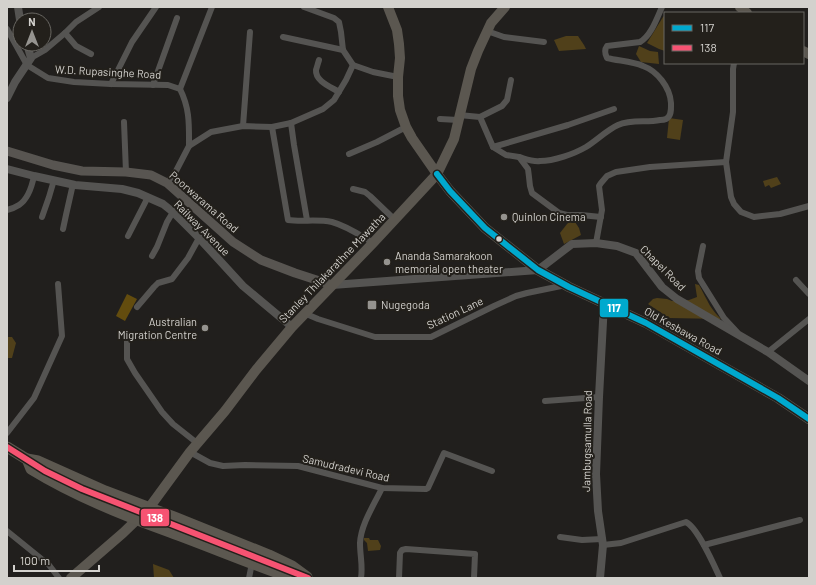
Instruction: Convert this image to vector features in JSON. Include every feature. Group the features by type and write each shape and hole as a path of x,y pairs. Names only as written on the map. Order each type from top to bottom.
{"highway":[{"path":"7,447 46,471 82,489 307,578"},
{"path":"28,459 38,461 105,491 273,556 292,566 307,578"},
{"path":"28,459 31,469 68,490 135,522 169,532 292,578"},
{"path":"100,505 105,491"},
{"path":"169,532 174,517"}],"main road":[{"name":"Old Kesbawa Road","path":"388,7 397,30 400,58 398,96 400,110 406,127 412,138 450,191 485,228 538,270 646,323 778,398 809,419"},
{"path":"489,27 495,7"},
{"name":"Stanley Thilakarathne Mawatha","path":"71,578 98,556 149,508 197,443 225,411 256,370 304,313 373,243 437,174 454,139 471,69 489,27 505,7"},
{"name":"Poorwarama Road","path":"7,151 53,165 82,170 151,175 167,183 233,242 261,260 332,285"}],"street":[{"path":"7,98 15,82 29,61 45,50 76,22 99,7"},
{"path":"111,84 132,42 156,7"},
{"path":"167,183 176,171 189,146 189,118 185,99 180,89 212,7"},
{"path":"304,7 334,18 338,22 343,50 353,65 373,72 398,77"},
{"path":"480,117 493,147 506,155 539,162 552,160 574,153 586,147 619,124 666,119 672,110 671,99 665,85 658,76 643,65 607,58 605,51 607,46 645,40 662,7"},
{"path":"153,85 177,18"},
{"path":"489,27 504,37 544,42"},
{"path":"7,29 29,61"},
{"path":"243,126 250,32"},
{"path":"65,33 76,46 90,54"},
{"path":"283,37 343,50"},
{"path":"28,52 29,61"},
{"path":"319,60 316,71 318,78 339,92"},
{"name":"W.D. Rupasinghe Road","path":"29,61 48,78 74,82 168,85 180,89"},
{"path":"734,64 733,112 726,162 734,204 741,212 754,217 780,214 809,206"},
{"path":"189,146 211,132 243,126 272,127 291,123 323,109 334,100 353,65"},
{"path":"440,119 480,117 502,106 507,100 511,80"},
{"path":"493,147 568,125 614,108"},
{"path":"124,122 126,172"},
{"path":"291,123 308,220"},
{"path":"272,127 288,220 331,222 353,230 373,243"},
{"path":"349,154 406,127"},
{"path":"519,157 528,169 532,193 559,213 566,215 601,217"},
{"path":"596,243 602,210 599,186 607,176 616,172 650,167 726,162"},
{"name":"Railway Avenue","path":"7,169 73,184 122,189 138,193 163,204 199,238 243,286 292,327"},
{"path":"7,210 20,205 27,197 32,187 34,176"},
{"path":"42,217 54,180"},
{"path":"63,229 73,184"},
{"path":"353,189 365,192 395,220"},
{"path":"128,236 148,197"},
{"path":"152,256 173,212"},
{"path":"137,307 158,283 172,280 188,258 199,238"},
{"name":"Chapel Road","path":"538,270 572,244 596,243 617,246 636,254 662,287 677,299 768,352 809,381"},
{"path":"704,246 698,271 699,278 724,318 741,336"},
{"path":"332,285 538,270"},
{"path":"796,280 809,294"},
{"path":"7,433 34,398 62,336 58,284"},
{"name":"Station Lane","path":"304,313 318,319 375,337 431,337 516,296 527,292 566,285"},
{"name":"Jambugsamulla Road","path":"600,578 602,542 598,511 596,474 604,303"},
{"path":"768,352 809,319"},
{"path":"127,340 127,359 135,374 162,412 173,424 197,443"},
{"path":"545,402 599,396"},
{"name":"Samudradevi Road","path":"190,452 210,463 223,466 298,466 382,488 424,490 428,488 444,453 492,471"},
{"path":"361,578 363,570 360,543 364,524 382,488"},
{"path":"704,545 800,520"},
{"path":"560,537 620,543 686,522 690,524 704,545 720,578"},
{"path":"7,531 49,565 59,578"},
{"path":"399,578 400,553 402,550 417,549 475,554 474,578"},
{"path":"249,578 252,563"}],"shaded area":[{"path":"664,16 664,51 647,43"},
{"path":"566,36 578,36 586,49 559,51 554,40"},
{"path":"639,46 650,51 658,52 659,64 641,62 636,54"},
{"path":"669,118 683,120 680,140 667,138"},
{"path":"777,177 781,184 771,188 769,185 765,187 763,181"},
{"path":"573,219 579,228 581,235 564,244 560,233"},
{"path":"695,284 699,285 715,313 721,319 669,318 648,304 653,299 657,298 672,301 689,300 697,297"},
{"path":"127,294 137,299 125,321 116,316"},
{"path":"7,337 12,337 16,343 12,358 7,358"},
{"path":"364,538 378,540 381,546 380,550 368,551 367,543"},
{"path":"153,564 169,570 174,578 154,578"}],"transit line":[{"name":"117","path":"437,174 450,191 485,228 538,270 569,287 646,323 778,398 809,419"},
{"name":"138","path":"7,447 45,471 82,489 308,578"}],"place":[{"name":"Quinlon Cinema","path":"504,217"},
{"name":"Ananda Samarakoon memorial open theater","path":"387,262"},
{"name":"Nugegoda","path":"372,305"},
{"name":"Australian Migration Centre","path":"205,328"}]}
